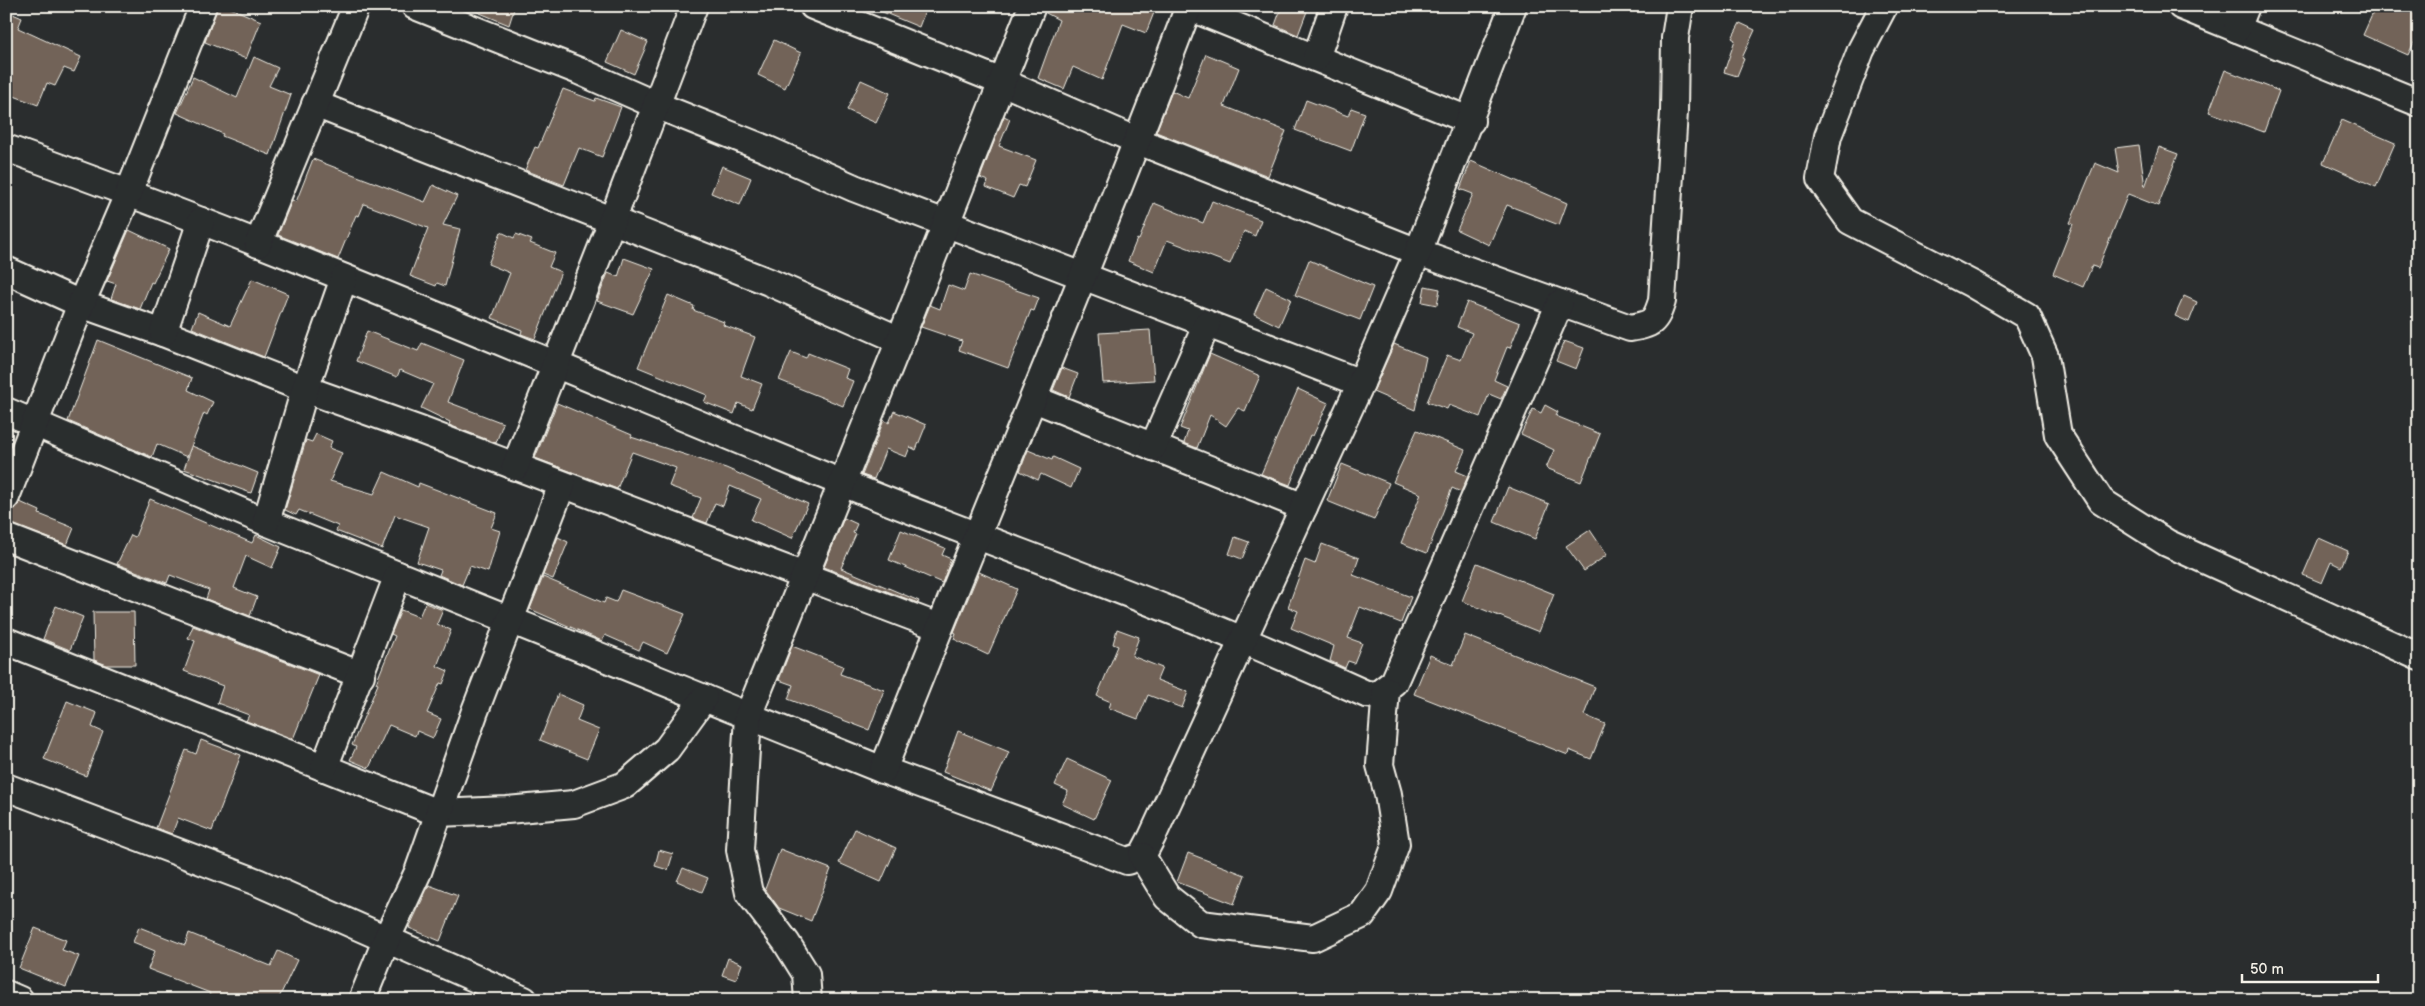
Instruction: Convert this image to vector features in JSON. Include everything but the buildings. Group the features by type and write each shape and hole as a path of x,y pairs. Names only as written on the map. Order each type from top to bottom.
{"street":[{"path":"6,497 81,304 129,192 204,6"},
{"path":"258,244 356,6"},
{"path":"415,6 579,71 656,106 946,223 1361,384"},
{"path":"515,467 612,222 694,6"},
{"path":"813,6 1002,82 1138,142 1418,252 1630,328 1648,324 1657,318 1662,301 1674,112 1675,38 1680,6"},
{"path":"808,1000 806,974 786,942 749,893 740,850 748,716 1032,6"},
{"path":"1316,58 1334,6"},
{"path":"6,411 266,522 882,770 1127,861 1142,856 1361,384 1418,252 1471,121 1513,6"},
{"path":"1884,6 1861,50 1828,136 1820,179 1850,222 1972,284 2027,316 2045,356 2058,434 2101,501 2168,544 2419,657"},
{"path":"2181,6 2242,18 2419,103"},
{"path":"882,770 1138,142 1189,7 1471,121"},
{"path":"315,104 769,282 900,340"},
{"path":"6,148 129,192 344,278 555,363 842,483 1243,640 1366,694 1377,695 1394,682 1560,303"},
{"path":"163,333 201,221"},
{"path":"6,270 81,304 163,333 305,389 805,575 939,627"},
{"path":"266,522 305,389 344,278"},
{"path":"1153,447 1208,324"},
{"path":"1034,399 1304,507"},
{"path":"362,1000 387,938 418,872 438,813 562,485"},
{"path":"6,537 361,675"},
{"path":"324,768 398,575"},
{"path":"6,640 438,813 507,810 574,804 625,785 667,749 704,698"},
{"path":"1142,856 1167,897 1201,924 1313,938 1362,915 1378,891 1396,844 1388,794 1380,766 1386,690"},
{"path":"6,787 257,882 524,1000"},
{"path":"6,994 20,1000"}]}
